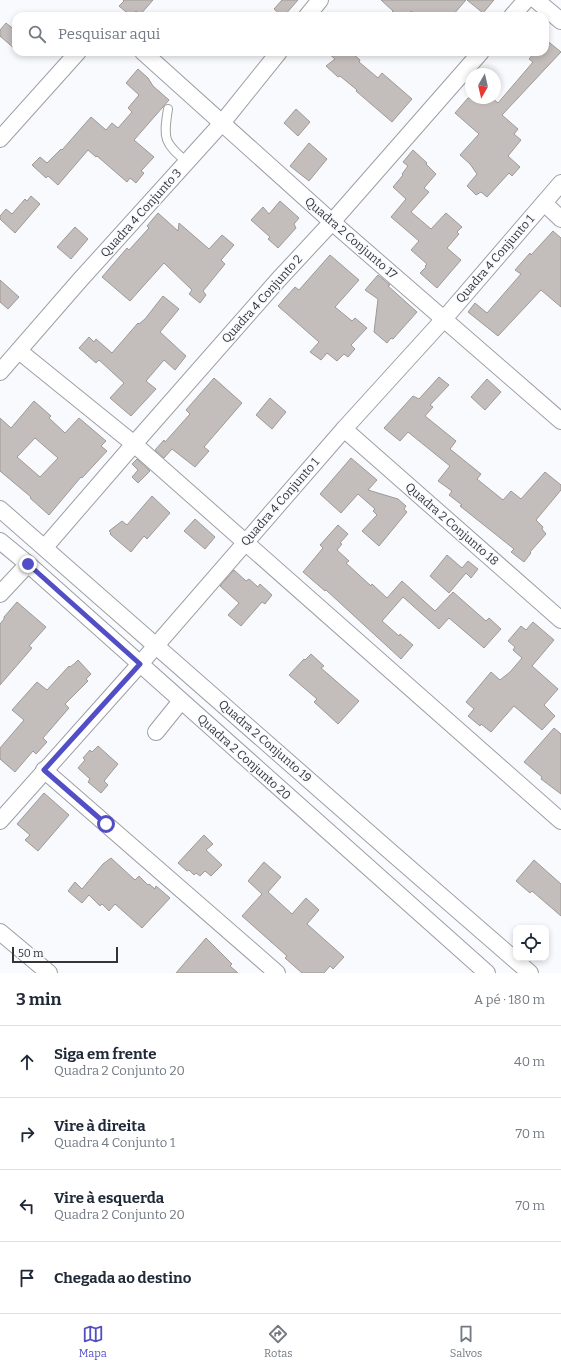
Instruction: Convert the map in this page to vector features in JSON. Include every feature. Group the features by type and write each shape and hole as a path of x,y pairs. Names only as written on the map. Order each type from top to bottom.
{"street":[{"path":"310,12 320,0"},
{"path":"516,12 526,0"},
{"path":"536,0 561,20"},
{"path":"0,139 74,56"},
{"name":"Quadra 2 Conjunto 17","path":"147,56 332,222 561,421"},
{"name":"Quadra 4 Conjunto 3","path":"0,372 80,280 222,123 276,56"},
{"name":"Quadra 4 Conjunto 2","path":"45,547 477,56"},
{"name":"Quadra 4 Conjunto 1","path":"0,821 140,664 344,429 444,319 561,183"},
{"path":"544,203 561,219"},
{"path":"19,351 134,444 561,821"},
{"name":"Quadra 2 Conjunto 18","path":"344,429 561,620"},
{"name":"Quadra 2 Conjunto 19","path":"0,509 530,973"},
{"name":"Quadra 2 Conjunto 20","path":"0,541 28,564 487,973"},
{"path":"0,594 28,564"},
{"path":"156,732 181,701"},
{"path":"44,770 277,973"},
{"path":"0,932 49,973"}],"lane":[{"path":"168,109 164,130 167,141 175,153 187,162"}],"building":[{"path":"123,0 153,0 143,12 126,12 119,6 124,1"},
{"path":"282,0 298,0 288,12 277,12 274,9"},
{"path":"381,0 466,0 456,12 392,12 393,11"},
{"path":"467,0 494,0 484,12 482,12"},
{"path":"6,23 12,28 12,46 0,36 0,30"},
{"path":"549,42 561,52 502,115 518,129 514,134 521,140 508,156 520,167 512,176 509,173 487,197 481,192 476,195 467,186 477,174 470,164 460,155 479,134 455,113 465,101 465,104 501,104 501,99 533,62 529,59 532,56 549,56"},
{"path":"332,56 356,56 360,60 359,62 378,78 382,73 412,99 392,122 356,91 357,90 340,76 338,77 326,66 335,59"},
{"path":"138,69 148,78 153,86 169,100 134,140 154,157 141,171 144,173 136,183 130,178 127,182 88,150 58,185 48,176 46,178 32,165 40,157 47,163 61,149 62,150 91,117 106,130 112,123 118,128 132,112 128,108 139,95 126,83"},
{"path":"296,109 310,122 298,136 284,123"},
{"path":"309,143 327,159 309,181 290,166"},
{"path":"413,150 436,174 424,188 429,192 411,212 431,229 446,213 462,227 457,232 459,234 447,248 461,260 437,288 420,273 427,264 411,250 419,241 391,217 406,199 393,187 408,166 403,162"},
{"path":"31,196 40,204 15,233 0,219 0,216 6,209 12,214 25,199 27,201"},
{"path":"280,201 299,218 294,224 296,228 278,248 268,239 270,237 251,220 263,207 269,214"},
{"path":"158,213 178,231 179,223 209,249 222,235 234,245 221,260 225,264 203,291 206,295 200,303 189,294 192,290 164,263 130,301 102,277 127,248 129,250 149,228 147,226"},
{"path":"75,227 88,239 71,259 57,247"},
{"path":"553,231 561,238 561,307 541,290 498,336 468,312 475,303 487,313 521,274 515,270"},
{"path":"330,255 359,280 335,307 352,321 355,318 367,328 351,345 355,349 348,357 344,354 337,361 327,353 321,360 310,352 319,342 278,306 295,287 299,290"},
{"path":"378,275 417,312 393,339 391,338 387,343 374,332 378,299 365,290"},
{"path":"0,280 19,297 8,309 0,302"},
{"path":"163,296 179,309 160,332 186,356 175,370 164,360 146,381 156,389 131,416 110,398 124,383 99,360 96,363 79,348 89,337 94,342 96,339 112,353 138,323 139,324 145,319"},
{"path":"439,377 449,385 430,405 433,407 425,416 456,441 450,449 481,474 477,479 503,500 511,491 521,499 545,472 561,485 561,490 536,520 543,527 542,529 546,534 530,552 531,553 524,562 511,552 514,549 460,506 462,505 449,495 452,491 438,481 450,466 408,432 400,441 384,428 413,396 419,399"},
{"path":"214,378 242,403 204,447 209,451 195,467 172,449 164,458 155,450 164,440 165,442 190,414 186,410"},
{"path":"487,379 501,392 485,410 471,397"},
{"path":"270,398 286,412 272,429 256,415"},
{"path":"34,401 51,416 49,418 65,433 79,418 106,441 101,446 107,451 82,478 81,477 49,515 30,498 31,497 0,471 0,418 11,428","holes":["35,438 58,458 40,477 17,457"]},
{"path":"351,458 377,480 368,490 398,499 406,506 404,509 407,512 379,546 362,531 377,515 373,511 375,509 358,494 341,513 320,494"},
{"path":"137,459 150,471 138,483 132,477 138,470 132,464"},
{"path":"152,496 170,513 147,539 144,536 131,552 110,534 111,533 109,531 122,521 127,525"},
{"path":"195,519 215,537 205,549 184,531"},
{"path":"338,525 348,534 340,543 342,544 337,550 349,561 346,563 371,586 372,584 387,598 402,581 435,611 453,592 486,621 489,618 501,629 484,648 449,618 439,629 403,597 382,621 399,636 400,634 413,645 401,659 326,590 325,591 303,572 323,548 320,545"},
{"path":"447,555 462,568 468,561 478,569 471,578 466,573 449,593 430,576"},
{"path":"234,570 246,581 249,579 258,587 260,584 272,595 265,604 262,602 241,626 228,615 239,603 220,586"},
{"path":"17,602 46,627 29,646 32,648 0,685 0,624"},
{"path":"533,622 554,640 532,666 558,689 544,705 555,716 542,730 514,706 491,732 481,724 480,726 468,716 474,709 466,702 491,672 500,680 510,672 522,658 513,650 515,647 508,641 521,626 526,630"},
{"path":"311,654 324,666 321,668 359,701 338,724 314,702 317,699 289,675 304,659 305,660"},
{"path":"78,660 91,674 86,679 88,681 65,704 69,708 43,738 47,742 36,754 33,751 15,772 0,759 0,748 24,720 12,710 37,682 47,690 69,666 70,667"},
{"path":"554,728 561,734 561,794 541,779 542,777 524,762"},
{"path":"98,746 118,764 104,781 108,785 101,793 88,782 90,779 78,768 85,760 83,758 90,750 92,752"},
{"path":"44,793 69,815 38,851 25,840 30,835 17,824"},
{"path":"204,835 213,844 206,850 222,865 211,876 205,871 200,876 196,873 194,875 178,863"},
{"path":"111,858 135,880 139,876 148,885 149,884 155,889 156,886 170,898 142,928 115,904 109,911 102,904 100,906 89,895 82,903 68,891 75,882 82,889 103,864"},
{"path":"534,860 561,884 561,916 532,891 530,893 516,881"},
{"path":"264,862 281,877 268,892 292,914 306,898 319,910 307,924 344,957 333,969 330,966 324,973 302,973 285,958 287,956 242,916 262,894 248,881"},
{"path":"206,938 232,964 230,966 238,973 176,973"}],"route":[{"path":"28,564 140,664 44,770 106,824"}]}
